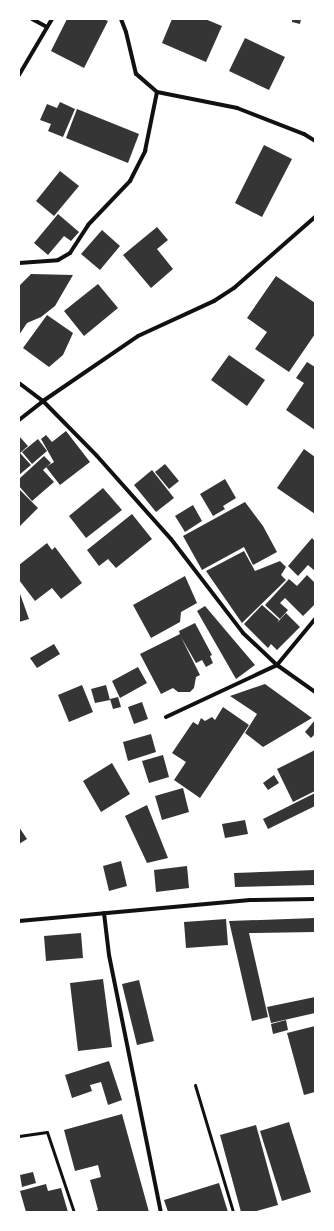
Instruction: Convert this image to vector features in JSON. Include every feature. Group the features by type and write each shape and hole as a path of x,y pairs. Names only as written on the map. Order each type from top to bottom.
{"street":[{"path":"32,19 47,27"},
{"path":"19,75 52,19"},
{"path":"121,19 126,32 136,74 157,92 237,108 304,134 315,141"},
{"path":"19,263 58,260 70,253 88,226 130,182 145,151 157,92"},
{"path":"19,420 43,401 138,336 214,301 234,288 315,217"},
{"path":"19,383 43,401 71,427 171,539 243,633 278,665 315,692"},
{"path":"166,717 278,665 315,619"},
{"path":"19,921 250,900 315,899"},
{"path":"104,913 109,955 161,1212"}],"lane":[{"path":"195,1085 233,1212"},
{"path":"19,1136 47,1132 74,1212"}],"building":[{"path":"67,19 103,19 108,21 84,68 51,51"},
{"path":"172,19 205,19 222,26 206,62 162,43"},
{"path":"292,19 301,19 300,24 292,22"},
{"path":"245,38 285,57 269,90 229,71"},
{"path":"60,102 75,109 63,137 48,131 51,124 40,120 47,104 57,108"},
{"path":"77,109 139,134 128,163 66,138"},
{"path":"264,145 292,159 262,217 235,203"},
{"path":"60,171 79,186 54,216 36,201"},
{"path":"58,214 79,232 71,241 64,236 48,255 34,243"},
{"path":"157,227 168,240 157,249 173,269 151,288 123,255"},
{"path":"102,230 120,246 100,270 81,254"},
{"path":"31,274 73,275 55,306 41,317 27,323 19,335 19,286"},
{"path":"276,276 315,303 315,334 289,372 255,349 267,332 247,318"},
{"path":"98,284 118,308 84,336 64,311"},
{"path":"47,315 73,333 63,355 49,367 23,348"},
{"path":"229,355 265,380 247,406 211,380"},
{"path":"307,362 315,367 315,430 286,410 304,383 296,378"},
{"path":"66,431 90,462 60,485 46,467 54,462 41,439 46,435 52,442"},
{"path":"19,436 28,446 20,453 31,465 19,475"},
{"path":"38,439 47,451 32,464 22,452"},
{"path":"304,449 315,457 315,514 277,488"},
{"path":"44,456 51,463 43,470 54,482 32,501 19,486 19,479"},
{"path":"165,464 179,481 169,489 155,472"},
{"path":"152,470 174,498 156,512 134,485"},
{"path":"225,479 236,498 223,506 225,509 213,516 200,494"},
{"path":"103,488 122,510 86,538 69,516"},
{"path":"19,489 38,508 19,527"},
{"path":"245,502 263,526 277,552 253,565 244,547 202,570 183,536"},
{"path":"193,505 202,521 185,532 175,516"},
{"path":"132,514 152,539 116,568 108,559 99,566 87,550"},
{"path":"312,538 315,541 315,571 308,565 298,576 288,566"},
{"path":"47,543 52,550 55,547 82,583 61,599 52,588 35,601 19,580 19,565"},
{"path":"244,551 255,571 280,561 286,567 281,575 286,580 242,623 206,571"},
{"path":"307,575 315,583 315,604 303,616 285,598 280,603 288,610 280,619 265,605 289,579 297,586"},
{"path":"185,576 197,603 181,612 180,622 151,638 133,605"},
{"path":"19,591 29,619 19,622"},
{"path":"262,605 279,620 277,623 286,613 300,627 277,650 271,644 268,648 244,624"},
{"path":"205,606 255,665 236,679 197,611"},
{"path":"195,623 212,655 210,656 213,663 206,667 202,660 196,663 181,637 200,675 196,677 194,688 190,692 178,692 173,688 161,694 140,654 180,634 179,631"},
{"path":"54,644 60,654 37,668 30,658"},
{"path":"138,667 147,683 120,698 112,681"},
{"path":"265,684 312,718 263,747 245,733 257,714 230,696"},
{"path":"82,685 93,712 69,722 58,695"},
{"path":"106,685 110,700 95,703 91,689"},
{"path":"118,697 121,707 113,709 110,699"},
{"path":"142,702 148,719 134,724 128,707"},
{"path":"223,707 249,725 200,798 174,780 186,762 172,753 193,722 198,725 201,718 205,721 212,717 215,720"},
{"path":"315,720 315,734 311,738 305,732"},
{"path":"151,734 156,752 128,761 123,742"},
{"path":"315,750 315,791 293,802 277,769"},
{"path":"163,755 169,777 149,783 142,761"},
{"path":"112,763 130,794 101,812 83,781"},
{"path":"274,775 279,783 268,790 263,783"},
{"path":"183,788 189,812 162,820 155,796"},
{"path":"315,793 315,806 268,829 263,819"},
{"path":"147,805 168,858 147,863 125,816"},
{"path":"245,820 248,834 225,838 222,824"},
{"path":"19,827 27,839 19,844"},
{"path":"121,861 127,886 109,891 103,866"},
{"path":"187,866 189,888 156,892 154,870"},
{"path":"315,870 315,885 235,887 234,873"},
{"path":"315,918 315,932 249,933 268,1017 252,1021 229,921"},
{"path":"226,919 228,945 186,948 184,922"},
{"path":"81,933 83,958 46,961 44,936"},
{"path":"103,979 112,1047 78,1051 70,983"},
{"path":"139,980 154,1041 137,1045 122,984"},
{"path":"315,997 315,1013 271,1023 267,1007"},
{"path":"286,1020 288,1030 273,1034 271,1024"},
{"path":"315,1026 315,1092 304,1095 287,1033"},
{"path":"109,1061 122,1100 108,1105 101,1082 90,1085 92,1091 72,1098 65,1075"},
{"path":"122,1114 149,1212 93,1212 98,1210 90,1180 101,1177 98,1165 75,1171 64,1130"},
{"path":"289,1122 311,1192 282,1201 260,1131"},
{"path":"256,1125 278,1205 253,1212 241,1212 220,1135"},
{"path":"33,1172 36,1183 22,1187 20,1175"},
{"path":"219,1183 228,1212 168,1212 164,1200"},
{"path":"46,1184 48,1191 61,1188 68,1212 26,1212 20,1191"}]}
